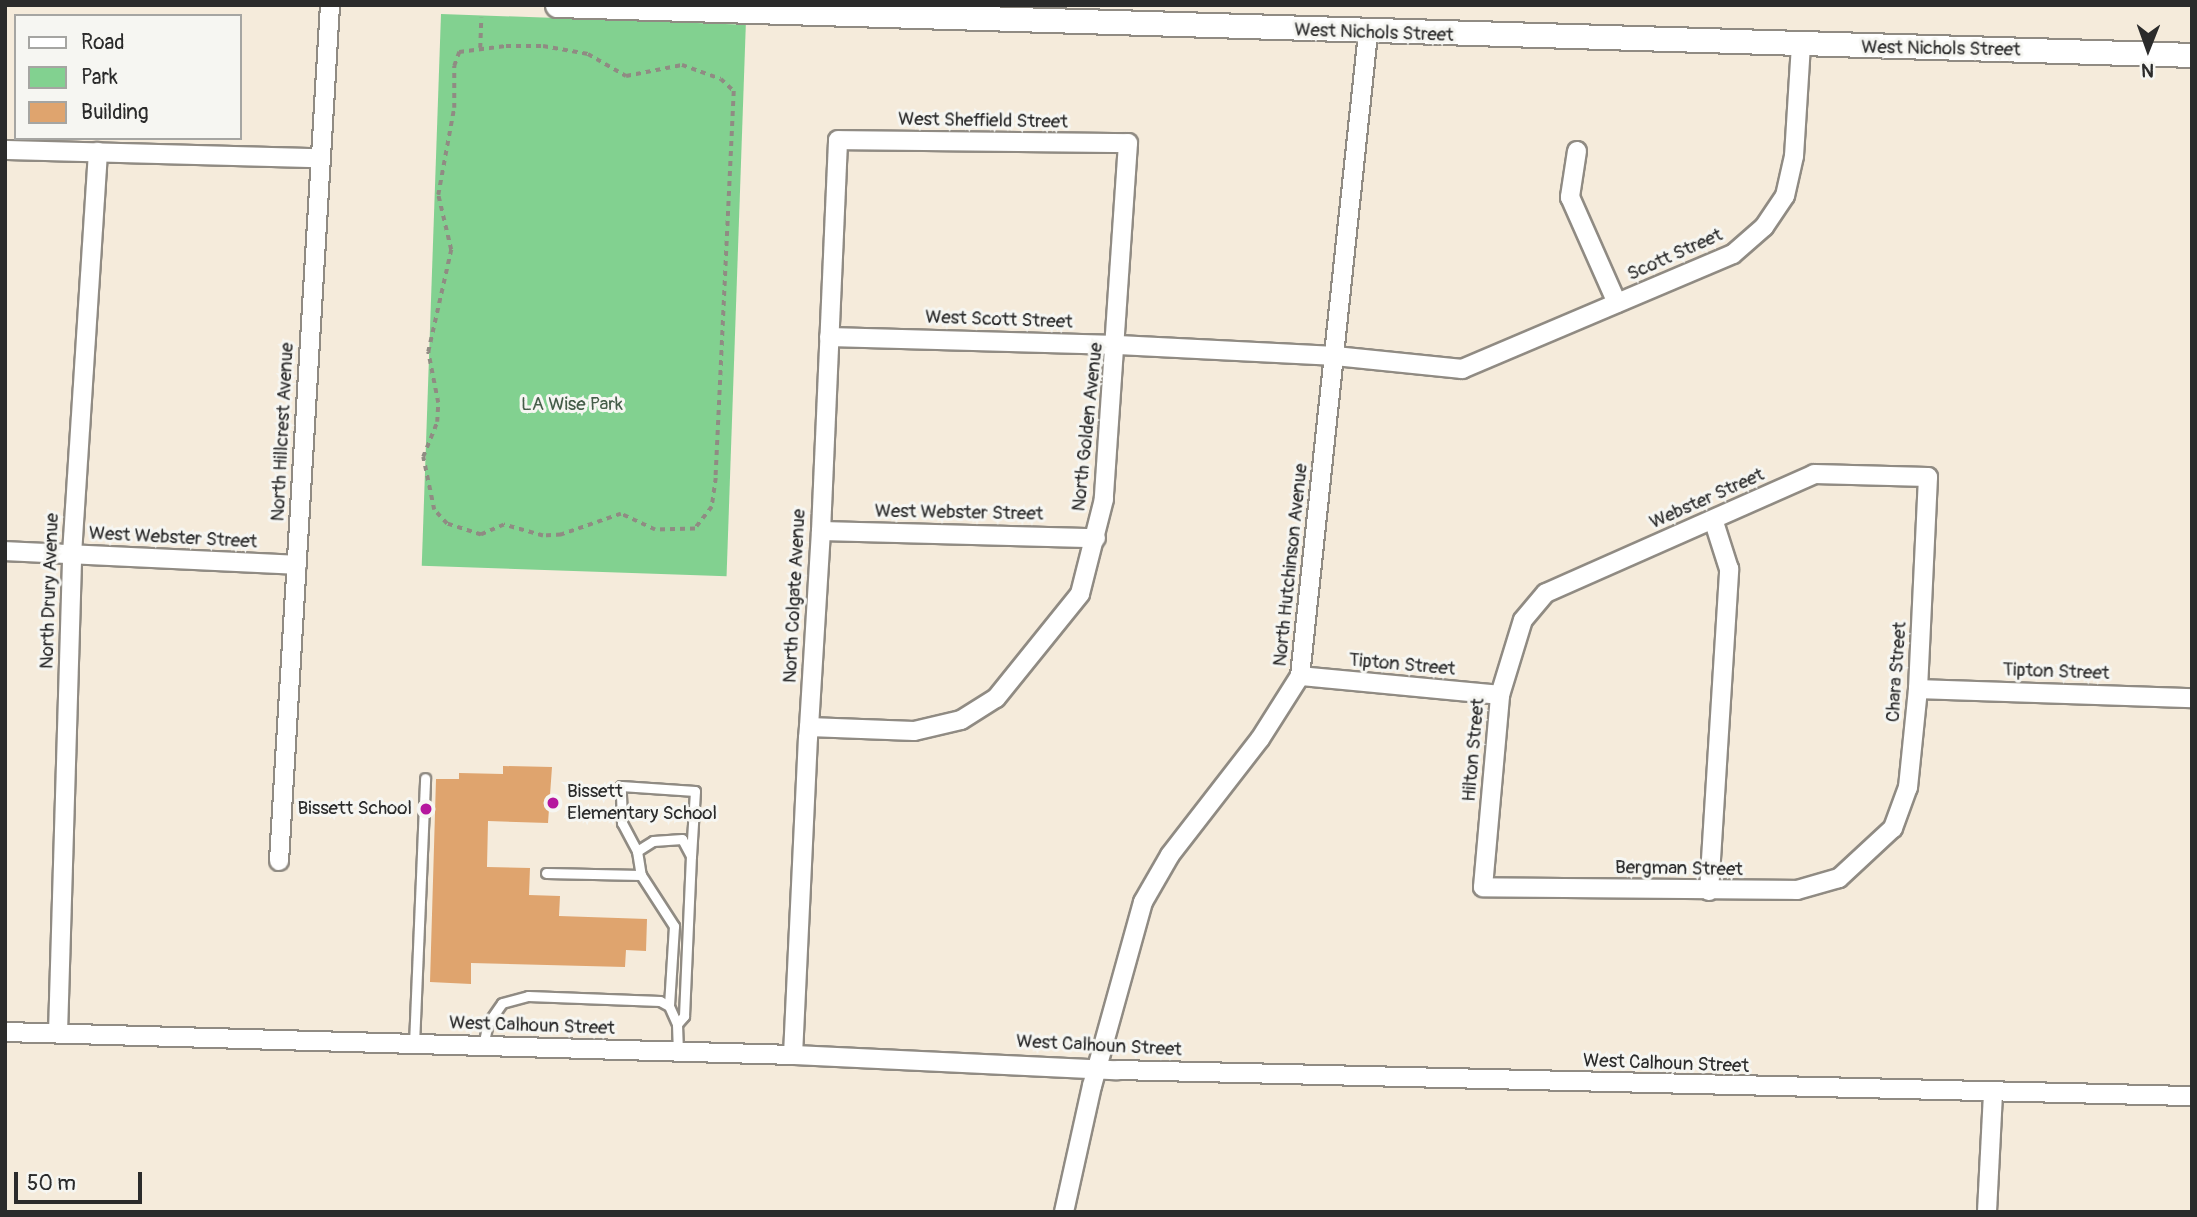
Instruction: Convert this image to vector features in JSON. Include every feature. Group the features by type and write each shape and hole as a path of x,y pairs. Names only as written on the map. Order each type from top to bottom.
{"street":[{"name":"North Hillcrest Avenue","path":"279,861 330,5"},
{"name":"West Nichols Street","path":"557,5 1368,33 2192,55"},
{"name":"North Hutchinson Avenue","path":"1064,1212 1097,1068 1136,920 1151,886 1271,724 1300,676 1368,33"},
{"name":"Scott Street","path":"1335,356 1462,369 1733,254 1764,227 1785,196 1794,156 1801,45"},
{"name":"West Sheffield Street","path":"838,139 1128,144"},
{"name":"North Colgate Avenue","path":"793,1055 821,531 838,139"},
{"name":"North Golden Avenue","path":"809,727 914,731 961,720 996,698 1080,594 1104,499 1118,345 1128,144"},
{"path":"5,150 319,158"},
{"name":"Scott Street","path":"1577,151 1570,197 1617,303"},
{"name":"North Drury Avenue","path":"58,1033 72,554 98,152"},
{"name":"West Scott Street","path":"829,337 1118,345 1335,356"},
{"name":"Webster Street","path":"1523,620 1546,593 1814,474 1928,477"},
{"name":"Chara Street","path":"1866,857 1893,828 1908,787 1918,689 1928,477"},
{"path":"1709,891 1728,569 1713,519"},
{"name":"West Webster Street","path":"821,531 1096,538"},
{"name":"West Webster Street","path":"5,551 298,565"},
{"name":"Hilton Street","path":"1483,887 1500,695 1523,620"},
{"name":"Tipton Street","path":"1300,676 1500,695"},
{"name":"Tipton Street","path":"1918,689 2192,698"},
{"name":"Bergman Street","path":"1483,887 1797,890 1839,878 1866,857"},
{"name":"West Calhoun Street","path":"5,1032 793,1055 1097,1068 1993,1094 2192,1096"},
{"path":"1987,1212 1993,1094"}],"lane":[{"path":"414,1044 425,778"},
{"path":"677,1024 684,1016 695,791 621,786 622,823 637,852 641,875 674,926 669,1006 677,1024 678,1052"},
{"path":"637,852 653,841 682,839 691,856"},
{"path":"546,873 641,875"},
{"path":"483,1046 488,1023 502,1003 528,996 660,1001 669,1006"}],"path":[{"path":"481,18 481,48"},
{"path":"543,46 588,54 626,76 682,65 721,79 734,91 716,478 712,507 695,529 655,530 621,514 561,535 543,536 504,525 474,534 447,524 434,510 423,457 437,422 438,402 428,352 451,250 438,195 454,108 454,66 458,52 481,48 543,46"}],"green space":[{"name":"LA Wise Park","path":"441,14 746,25 727,576 422,566"}],"building":[{"path":"503,766 552,767 548,823 488,821 487,867 530,868 529,895 560,896 559,916 647,919 646,951 626,950 625,967 471,963 471,984 430,982 436,779 459,779 459,773 503,774"}],"place":[{"name":"Bissett Elementary School","path":"553,803"},
{"name":"Bissett School","path":"426,809"}]}
